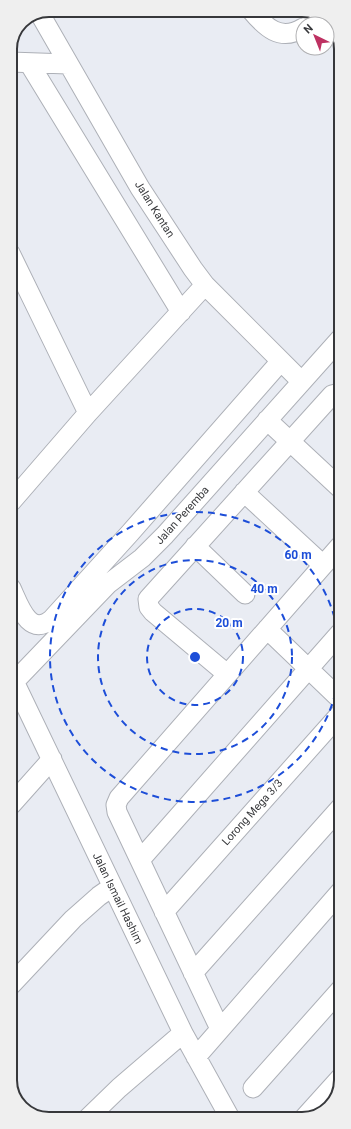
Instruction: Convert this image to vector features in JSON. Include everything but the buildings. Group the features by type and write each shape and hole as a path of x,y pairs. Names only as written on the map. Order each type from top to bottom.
{"street":[{"path":"257,17 265,26 281,34 295,33"},
{"name":"Jalan Kantan","path":"42,18 140,188 193,269 205,285 301,381"},
{"path":"17,62 68,64"},
{"path":"29,63 181,312"},
{"path":"17,267 88,413"},
{"path":"17,495 88,413 205,285"},
{"name":"Jalan Peremba","path":"17,675 108,584 142,558 165,535 334,345"},
{"path":"17,600 25,616 31,622 39,626 52,619 130,533 280,361"},
{"path":"227,674 153,612 149,607 148,599 290,441 334,394"},
{"path":"267,420 334,482"},
{"path":"244,492 323,565"},
{"path":"195,546 245,594"},
{"path":"220,1029 117,812 116,805 119,798 334,553"},
{"path":"267,629 334,694"},
{"path":"140,860 334,640"},
{"name":"Jalan Ismail Hashim","path":"17,687 183,1033 227,1112"},
{"name":"Lorong Mega 3/3","path":"164,912 334,721"},
{"path":"17,798 52,759"},
{"path":"193,973 334,815"},
{"path":"17,979 73,919 99,896 112,887"},
{"path":"196,1057 334,900"},
{"path":"253,1088 334,997"},
{"path":"94,1112 119,1088 183,1033"},
{"path":"310,1111 333,1085"}]}
